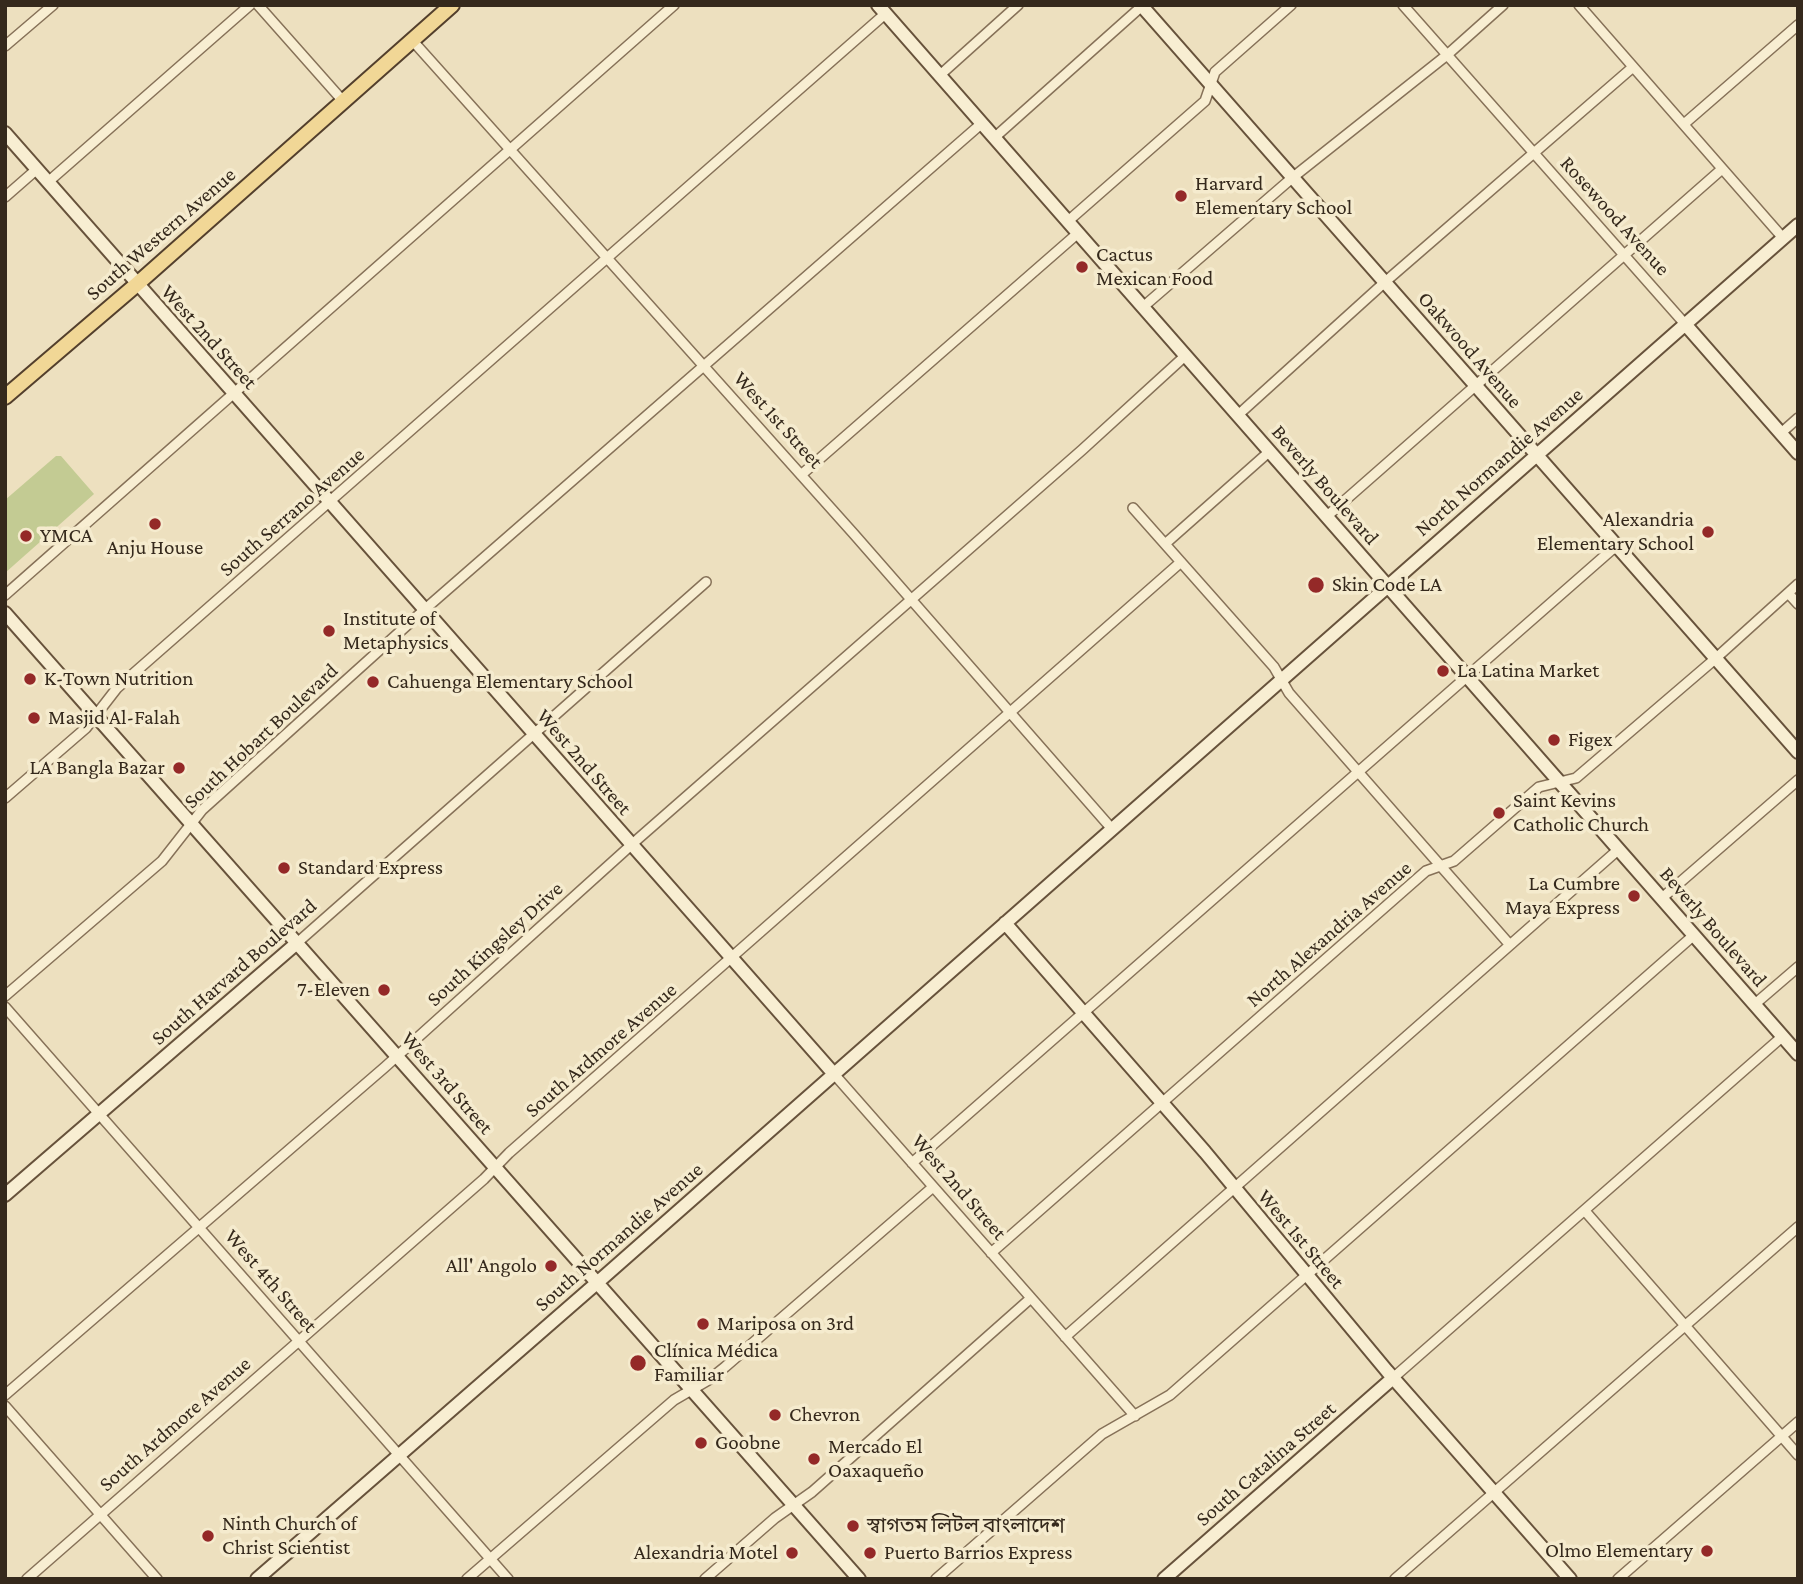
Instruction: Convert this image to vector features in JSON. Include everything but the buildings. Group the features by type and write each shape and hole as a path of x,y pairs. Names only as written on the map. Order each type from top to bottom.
{"main road":[{"name":"South Western Avenue","path":"5,397 136,285 452,5"},
{"name":"Oakwood Avenue","path":"1141,6 1798,752"},
{"name":"Beverly Boulevard","path":"881,10 1798,1054"},
{"name":"West 2nd Street","path":"5,133 136,285 330,501 834,1074"},
{"name":"North Normandie Avenue","path":"1005,923 1798,225"},
{"name":"Rosewood Avenue","path":"1685,324 1798,453"},
{"name":"West 3rd Street","path":"5,613 859,1579"},
{"name":"West 1st Street","path":"1005,923 1163,1103 1393,1378 1570,1579"},
{"name":"South Normandie Avenue","path":"257,1579 1005,923"},
{"name":"South Harvard Boulevard","path":"5,1195 297,943"},
{"name":"South Catalina Street","path":"1164,1579 1393,1378"}],"street":[{"path":"5,46 53,5"},
{"path":"48,182 250,5"},
{"path":"258,5 343,101"},
{"path":"5,595 674,5"},
{"path":"939,76 1018,5"},
{"path":"1067,222 1205,101 1215,72 1291,5"},
{"name":"Rosewood Avenue","path":"1404,5 1685,324"},
{"path":"1143,307 1292,178 1447,55 1503,5"},
{"path":"1579,5 1783,238"},
{"path":"994,138 1141,6"},
{"name":"South Serrano Avenue","path":"5,798 86,728 117,688 608,258 881,10"},
{"path":"1684,124 1798,25"},
{"name":"West 1st Street","path":"412,40 801,475 1112,829"},
{"path":"1238,415 1385,282 1633,67"},
{"name":"South Hobart Boulevard","path":"5,996 162,861 202,810 424,610 981,124"},
{"path":"5,197 37,169"},
{"path":"1326,517 1722,169"},
{"path":"801,475 1077,234"},
{"name":"South Kingsley Drive","path":"5,1395 201,1228 1185,356"},
{"path":"1780,433 1798,418"},
{"path":"1166,544 1269,452"},
{"path":"1133,508 1273,667 1289,693 1510,945"},
{"path":"912,1163 1616,546"},
{"name":"South Ardmore Avenue","path":"27,1579 1181,562"},
{"name":"South Harvard Boulevard","path":"297,943 706,582"},
{"name":"North Alexandria Avenue","path":"991,1253 1426,871 1454,862 1539,787 1576,778 1798,584"},
{"path":"1788,593 1798,604"},
{"path":"1662,898 1798,780"},
{"path":"1065,1337 1619,849"},
{"path":"936,1579 1102,1434 1170,1395 1694,935"},
{"path":"1755,1004 1798,967"},
{"name":"West 4th Street","path":"5,1007 508,1579"},
{"path":"1393,1378 1783,1036"},
{"name":"West 2nd Street","path":"834,1074 1135,1416"},
{"path":"467,1579 674,1400 725,1367 933,1186"},
{"path":"1585,1211 1798,1455"},
{"path":"1395,1579 1798,1227"},
{"path":"705,1579 775,1518 812,1492 1031,1297"},
{"path":"5,1406 157,1579"},
{"path":"1618,1579 1798,1422"}],"green space":[{"name":"YMCA","path":"56,456 61,456 94,494 5,573 5,500"}],"place":[{"name":"Harvard Elementary School","path":"1181,196"},
{"name":"Cactus Mexican Food","path":"1082,267"},
{"name":"Anju House","path":"155,524"},
{"name":"Alexandria Elementary School","path":"1708,532"},
{"name":"YMCA","path":"26,536"},
{"name":"Skin Code LA","path":"1316,585"},
{"name":"Institute of Metaphysics","path":"329,631"},
{"name":"La Latina Market","path":"1443,671"},
{"name":"K-Town Nutrition","path":"30,679"},
{"name":"Cahuenga Elementary School","path":"373,682"},
{"name":"Masjid Al-Falah","path":"34,718"},
{"name":"Figex","path":"1554,740"},
{"name":"LA Bangla Bazar","path":"179,768"},
{"name":"Saint Kevins Catholic Church","path":"1499,813"},
{"name":"Standard Express","path":"284,868"},
{"name":"La Cumbre Maya Express","path":"1634,896"},
{"name":"7-Eleven","path":"384,990"},
{"name":"All' Angolo","path":"551,1266"},
{"name":"Mariposa on 3rd","path":"703,1324"},
{"name":"Clínica Médica Familiar","path":"638,1363"},
{"name":"Chevron","path":"775,1415"},
{"name":"Goobne","path":"701,1443"},
{"name":"Mercado El Oaxaqueño","path":"814,1459"},
{"name":"স্বাগতম লিটল বাংলাদেশ","path":"853,1526"},
{"name":"Ninth Church of Christ Scientist","path":"208,1536"},
{"name":"Olmo Elementary","path":"1707,1551"},
{"name":"Alexandria Motel","path":"792,1553"},
{"name":"Puerto Barrios Express","path":"870,1553"}]}
